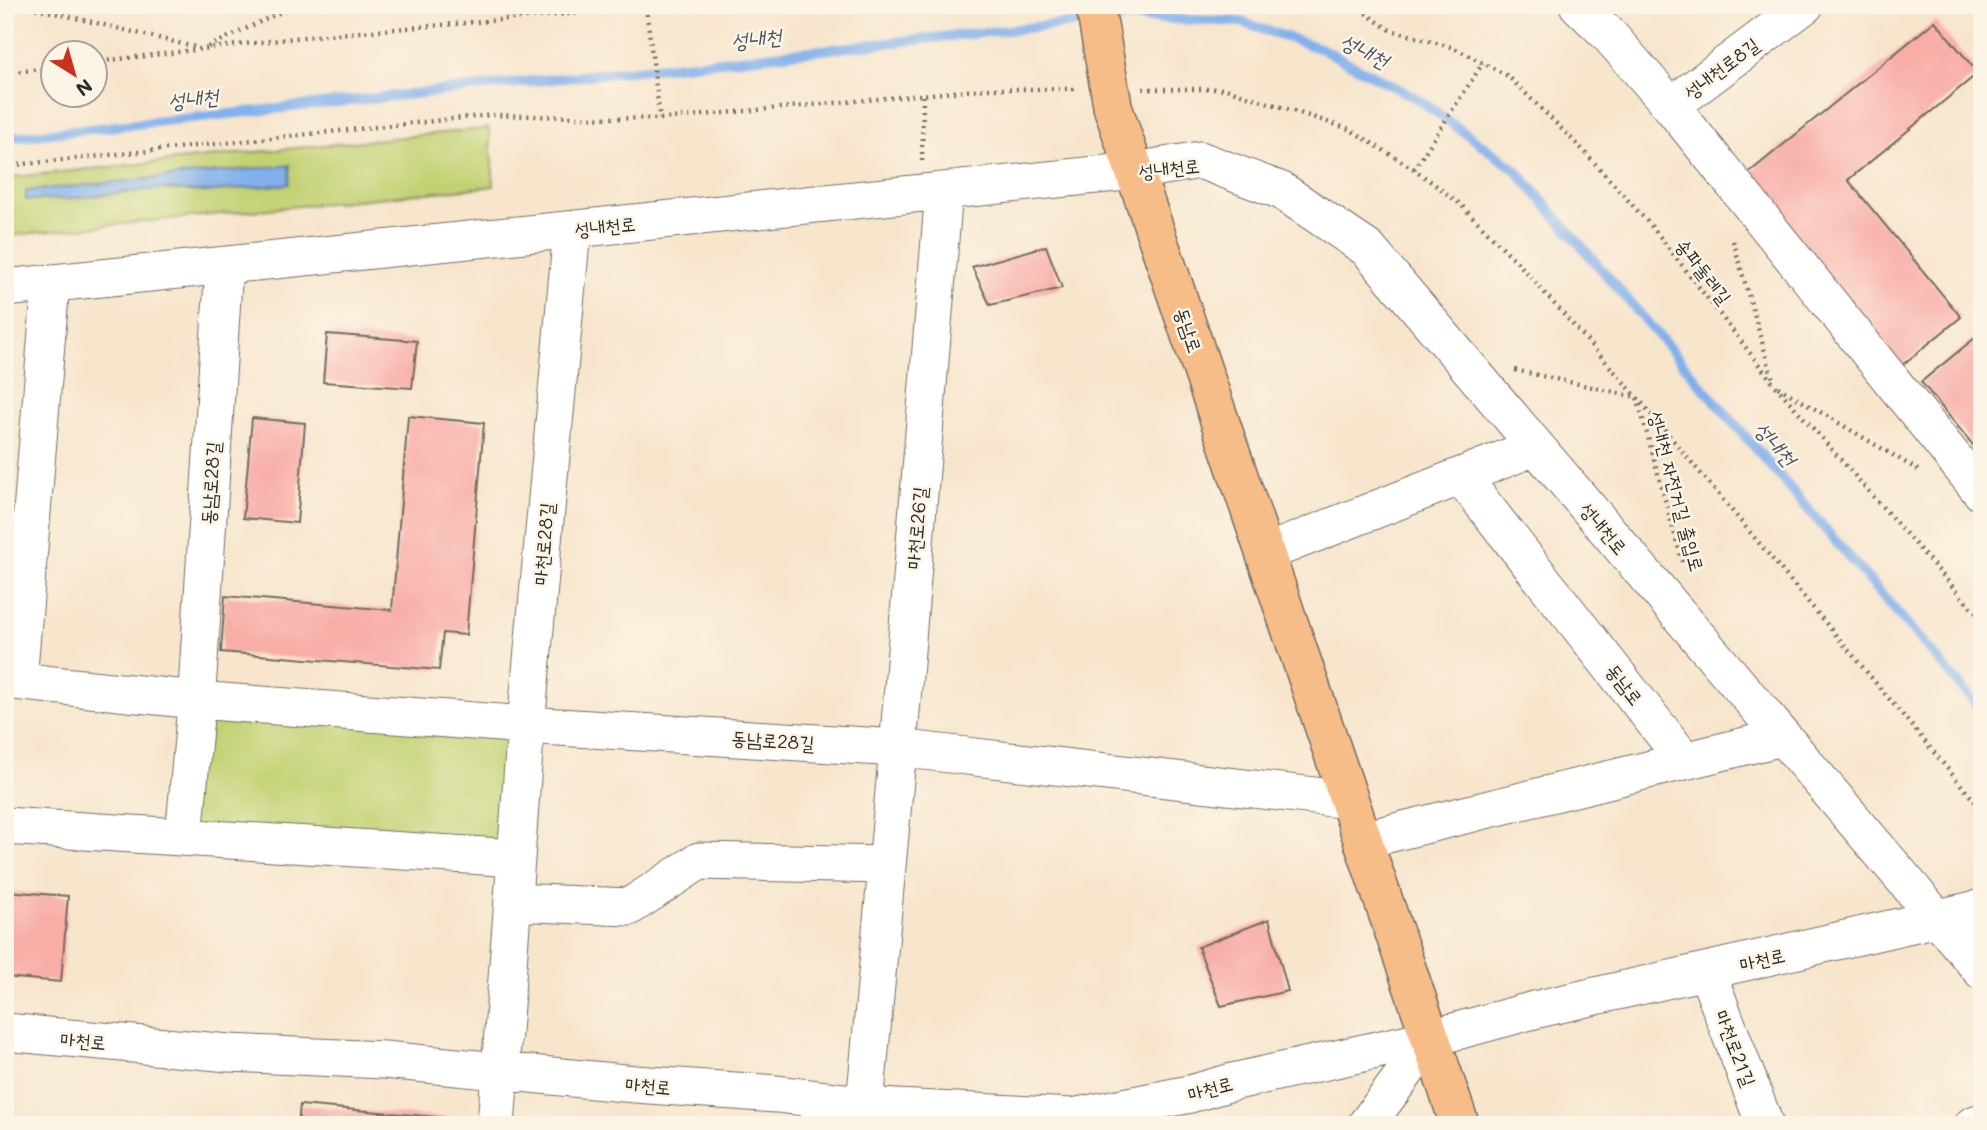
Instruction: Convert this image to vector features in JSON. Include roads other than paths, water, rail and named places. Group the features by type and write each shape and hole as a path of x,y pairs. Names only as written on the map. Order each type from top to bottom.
{"main road":[{"name":"동남로","path":"1095,5 1113,108 1460,1125"}],"street":[{"path":"1578,5 1608,34 1671,106 1982,493"},
{"name":"성내천로8길","path":"1671,106 1805,5"},
{"name":"성내천로","path":"5,288 1135,171 1199,160 1282,191 1367,249 1982,971"},
{"name":"마천로26길","path":"865,1115 898,748 933,192"},
{"name":"마천로28길","path":"496,1125 526,725 572,230"},
{"name":"동남로28길","path":"184,837 196,700 224,265"},
{"name":"동남로28길","path":"51,283 12,680 196,700 526,725 898,748 1349,800"},
{"path":"1265,553 1535,447"},
{"name":"동남로","path":"1461,476 1685,761"},
{"path":"1363,840 1782,737"},
{"path":"5,826 516,858"},
{"path":"513,902 629,907 699,861 887,865"},
{"name":"마천로","path":"5,1032 229,1053 384,1059 635,1084 777,1094 865,1115 896,1108 1074,1121 1232,1082 1430,1038 1534,1010 1982,908"},
{"name":"마천로21길","path":"1707,972 1765,1125"},
{"path":"1366,1125 1430,1038"},
{"path":"1973,1125 1982,1122"}],"water":[{"path":"290,165 289,184 205,192 158,189 66,199 26,200 26,191"}],"waterway":[{"name":"성내천","path":"1105,20 1127,17 1241,22 1322,49 1418,99 1515,169 1982,711"},
{"name":"성내천","path":"5,138 1091,21"}]}
